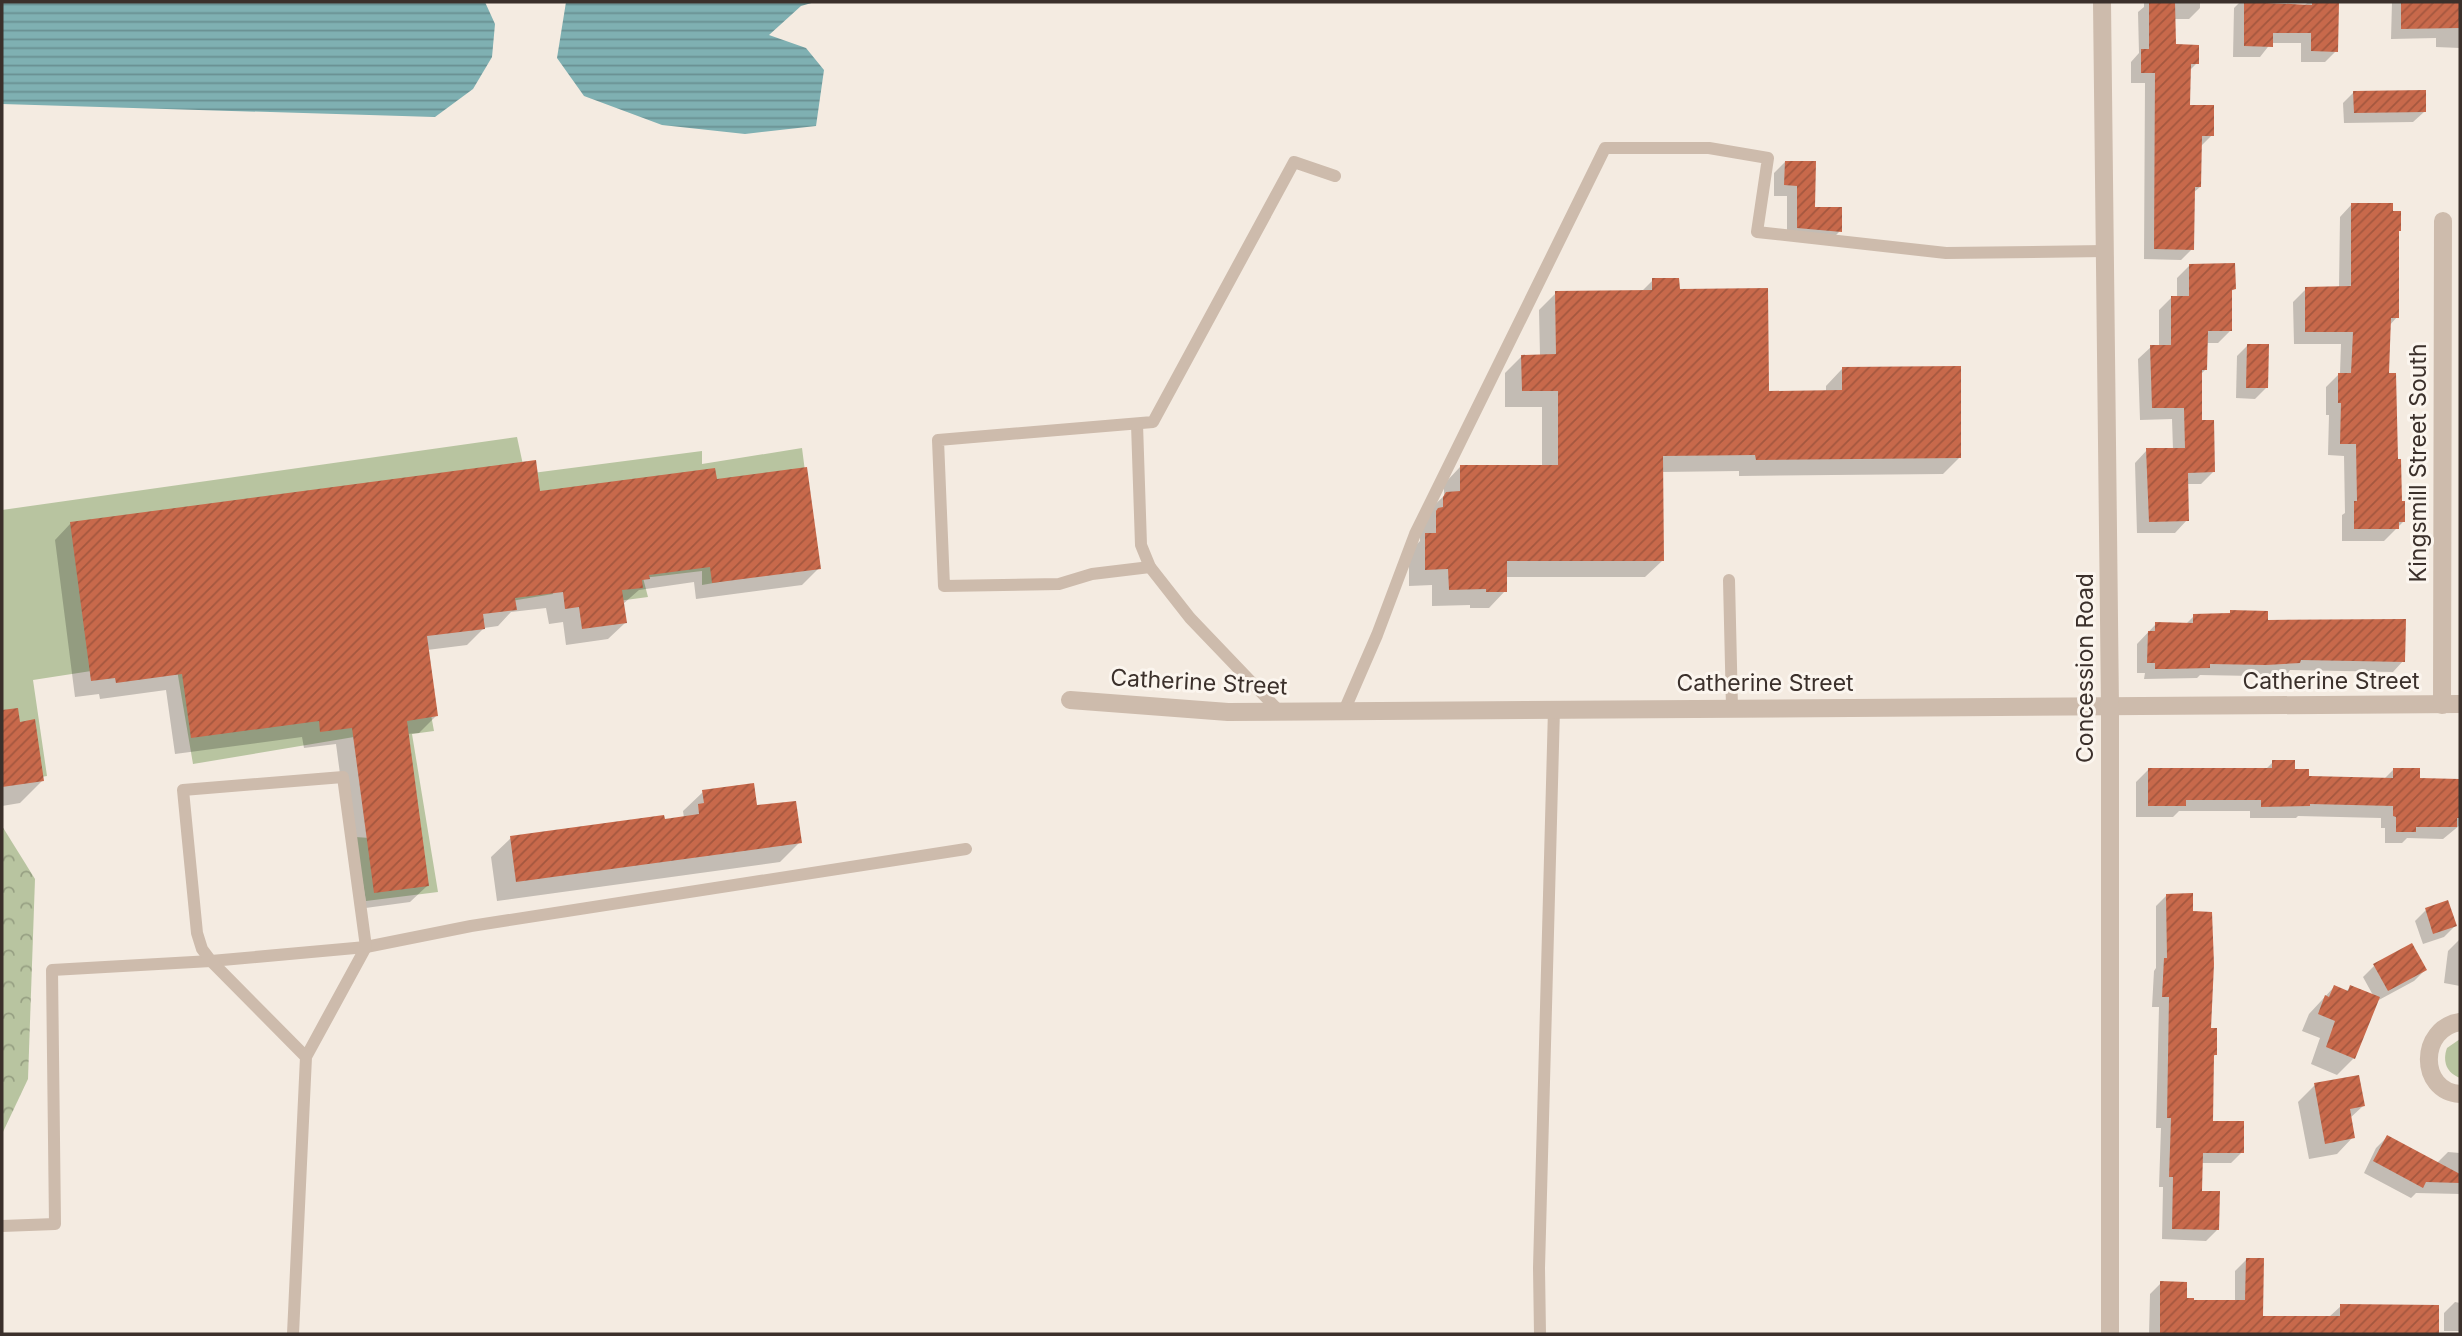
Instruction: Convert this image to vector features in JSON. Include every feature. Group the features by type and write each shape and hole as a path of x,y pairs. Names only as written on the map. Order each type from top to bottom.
{"street":[{"name":"Concession Road","path":"2102,2 2110,707 2110,1334"},
{"name":"Kingsmill Street South","path":"2443,221 2451,705"},
{"name":"Catherine Street","path":"1070,699 1228,712 2451,705"},
{"path":"2460,1022 2445,1027 2435,1035 2427,1058 2435,1081 2444,1089 2460,1094"}],"lane":[{"path":"1345,712 1415,534 1605,148 1709,148 1768,158 1757,232 1946,253 2105,251"},
{"path":"1150,567 1092,574 1059,584 944,586 938,440 1153,422 1294,162 1335,176"},
{"path":"1137,424 1141,545 1150,567 1190,618 1280,712"},
{"path":"1729,580 1732,708"},
{"path":"1541,1334 1539,1268 1554,709"},
{"path":"293,1334 306,1057 366,947 343,777 183,790 197,933 202,949 306,1057"},
{"path":"2,1226 55,1224 52,970 211,961 366,947 471,926 966,849"}],"green space":[{"path":"517,437 525,474 702,451 702,464 802,448 817,565 702,585 702,571 643,578 648,597 573,607 568,565 546,569 553,594 413,617 434,731 412,734 438,892 366,901 355,837 370,838 354,737 193,764 175,658 33,680 47,776 2,783 2,510"},
{"path":"2,826 35,879 28,1079 2,1134"},
{"path":"2460,1039 2460,1078 2449,1070 2445,1058 2447,1048"}],"water":[{"path":"2,2 485,2 495,24 492,57 473,89 435,117 2,104"},
{"path":"566,2 815,2 801,6 769,35 806,48 824,70 816,126 745,134 662,125 584,96 557,58"}],"building":[{"path":"2149,2 2175,2 2176,44 2199,45 2199,64 2191,64 2190,105 2214,105 2214,136 2202,136 2201,187 2195,187 2194,250 2154,249 2155,73 2141,73 2141,49 2149,49"},
{"path":"2244,2 2312,5 2312,2 2339,2 2338,52 2311,51 2311,33 2273,33 2273,47 2244,46"},
{"path":"2401,2 2460,2 2460,28 2401,29"},
{"path":"2426,90 2426,112 2354,113 2353,91"},
{"path":"1785,161 1816,161 1815,207 1842,207 1842,232 1797,228 1797,186 1784,185"},
{"path":"2351,203 2393,203 2393,211 2401,211 2399,318 2391,318 2389,373 2396,373 2398,459 2401,459 2402,501 2405,501 2405,522 2399,522 2399,529 2354,529 2354,501 2357,501 2356,444 2340,444 2341,403 2338,403 2338,373 2351,373 2353,332 2305,332 2305,287 2351,286"},
{"path":"2235,263 2236,289 2232,290 2232,331 2208,331 2207,370 2202,370 2202,420 2214,420 2215,472 2188,473 2189,521 2149,522 2146,448 2185,448 2184,408 2152,408 2150,345 2171,345 2171,296 2189,296 2189,264"},
{"path":"1652,278 1679,278 1680,289 1768,288 1769,391 1842,390 1842,367 1961,366 1961,458 1756,460 1755,455 1663,456 1664,561 1507,561 1507,592 1486,592 1486,589 1449,590 1448,569 1425,570 1425,533 1436,533 1436,511 1443,507 1446,492 1460,491 1460,465 1558,465 1558,391 1522,391 1521,355 1556,354 1555,291 1652,290"},
{"path":"2247,344 2269,344 2268,388 2246,388"},
{"path":"536,460 540,491 715,468 717,479 807,467 821,569 712,583 710,567 649,575 650,579 642,580 643,588 622,590 627,623 582,629 579,607 565,609 563,592 515,598 517,610 483,614 485,629 427,636 438,716 407,721 429,886 374,893 352,728 320,732 319,721 191,738 182,674 116,683 115,678 91,681 70,522"},
{"path":"2230,610 2268,611 2268,620 2406,619 2405,662 2301,660 2300,663 2210,664 2210,668 2168,669 2155,669 2155,663 2147,663 2148,631 2155,631 2155,622 2193,623 2193,614 2230,613"},
{"path":"18,708 20,722 35,719 44,781 2,787 2,710"},
{"path":"2272,760 2295,760 2295,769 2309,769 2309,776 2393,778 2393,768 2420,768 2420,778 2460,779 2460,818 2457,818 2457,827 2416,827 2416,832 2396,832 2393,806 2310,804 2261,807 2261,800 2186,800 2186,806 2148,806 2148,768 2272,768"},
{"path":"754,783 757,805 796,801 802,843 516,882 510,836 664,815 665,819 699,814 698,804 704,803 702,790"},
{"path":"2193,893 2193,911 2212,912 2214,964 2211,1028 2217,1028 2213,1121 2244,1121 2244,1153 2203,1153 2202,1191 2220,1191 2219,1230 2172,1229 2173,1177 2169,1177 2171,1118 2167,1118 2169,997 2162,997 2164,958 2167,958 2166,894"},
{"path":"2448,900 2457,926 2433,934 2425,908"},
{"path":"2412,943 2427,970 2388,991 2373,964"},
{"path":"2334,985 2348,991 2350,985 2380,997 2355,1059 2326,1047 2335,1021 2318,1014 2325,995 2329,997"},
{"path":"2359,1075 2365,1106 2350,1109 2355,1138 2325,1144 2314,1083"},
{"path":"2387,1135 2460,1174 2460,1183 2426,1182 2423,1188 2373,1161"},
{"path":"2246,1258 2264,1258 2263,1316 2340,1316 2340,1304 2439,1305 2439,1334 2160,1334 2160,1281 2187,1282 2187,1298 2194,1300 2245,1300"}]}
